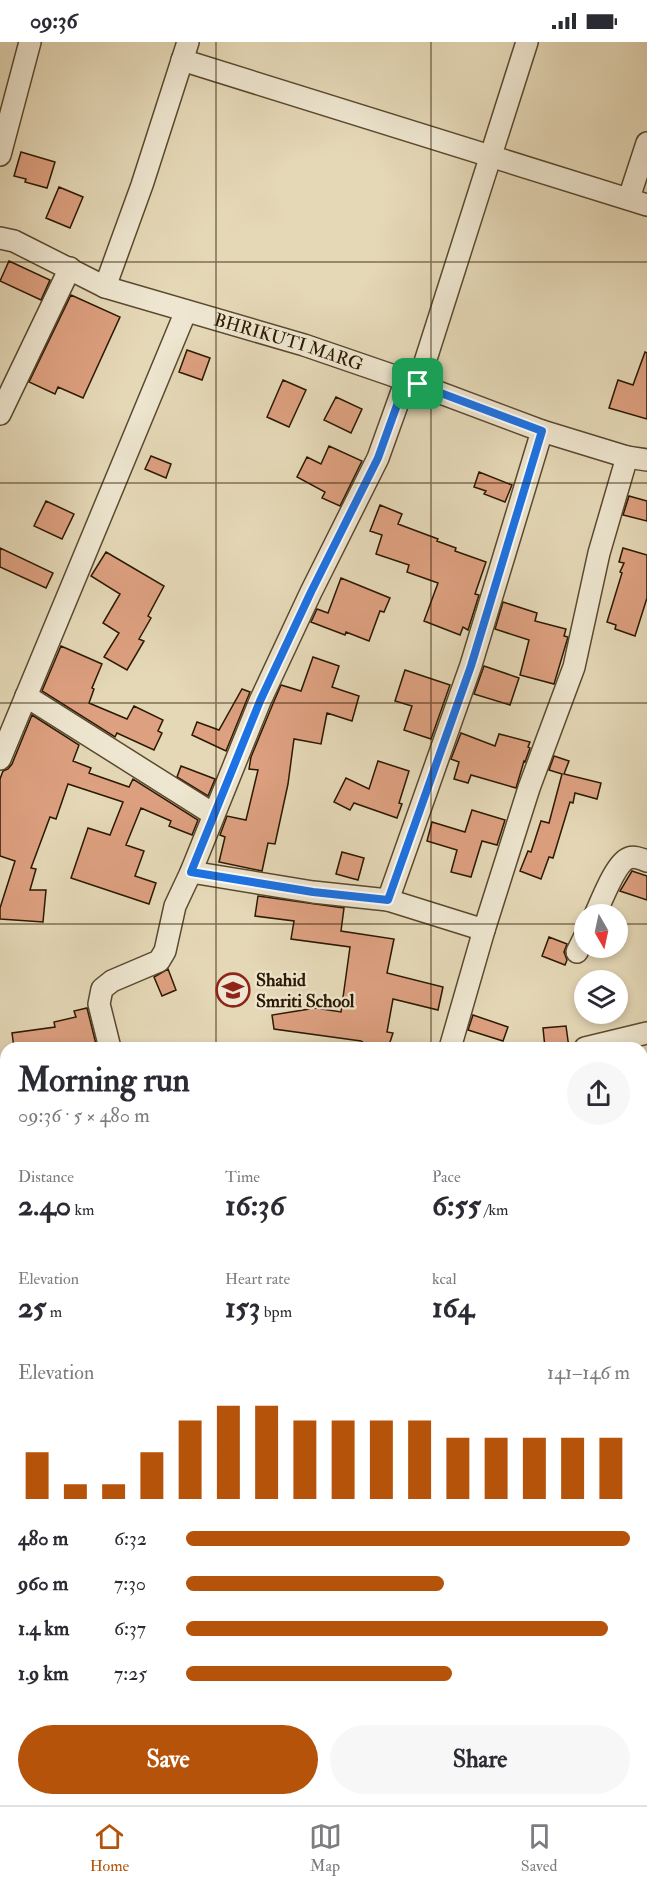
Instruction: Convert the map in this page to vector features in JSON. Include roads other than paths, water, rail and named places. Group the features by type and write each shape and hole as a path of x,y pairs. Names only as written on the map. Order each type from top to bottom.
{"street":[{"path":"0,155 30,42"},
{"path":"108,1042 99,1004 102,989 112,981 159,961 165,951 175,906 260,701 378,458 412,382 526,42"},
{"path":"105,287 142,185 185,51 489,155 638,201 647,143"},
{"name":"BHRIKUTI MARG","path":"0,238 14,240 105,287 304,345 412,382 542,431 637,459"},
{"path":"0,414 70,268"},
{"path":"0,759 186,311"},
{"path":"388,900 471,666 542,431"},
{"path":"452,1042 529,788 574,667 599,553 637,459"},
{"path":"26,696 213,814"},
{"path":"600,904 619,866 626,858 636,857 647,861"},
{"path":"191,872 313,892 388,900 484,930"},
{"path":"610,1042 647,1033"}],"place":[{"name":"Shahid Smriti School","path":"233,990"}]}
